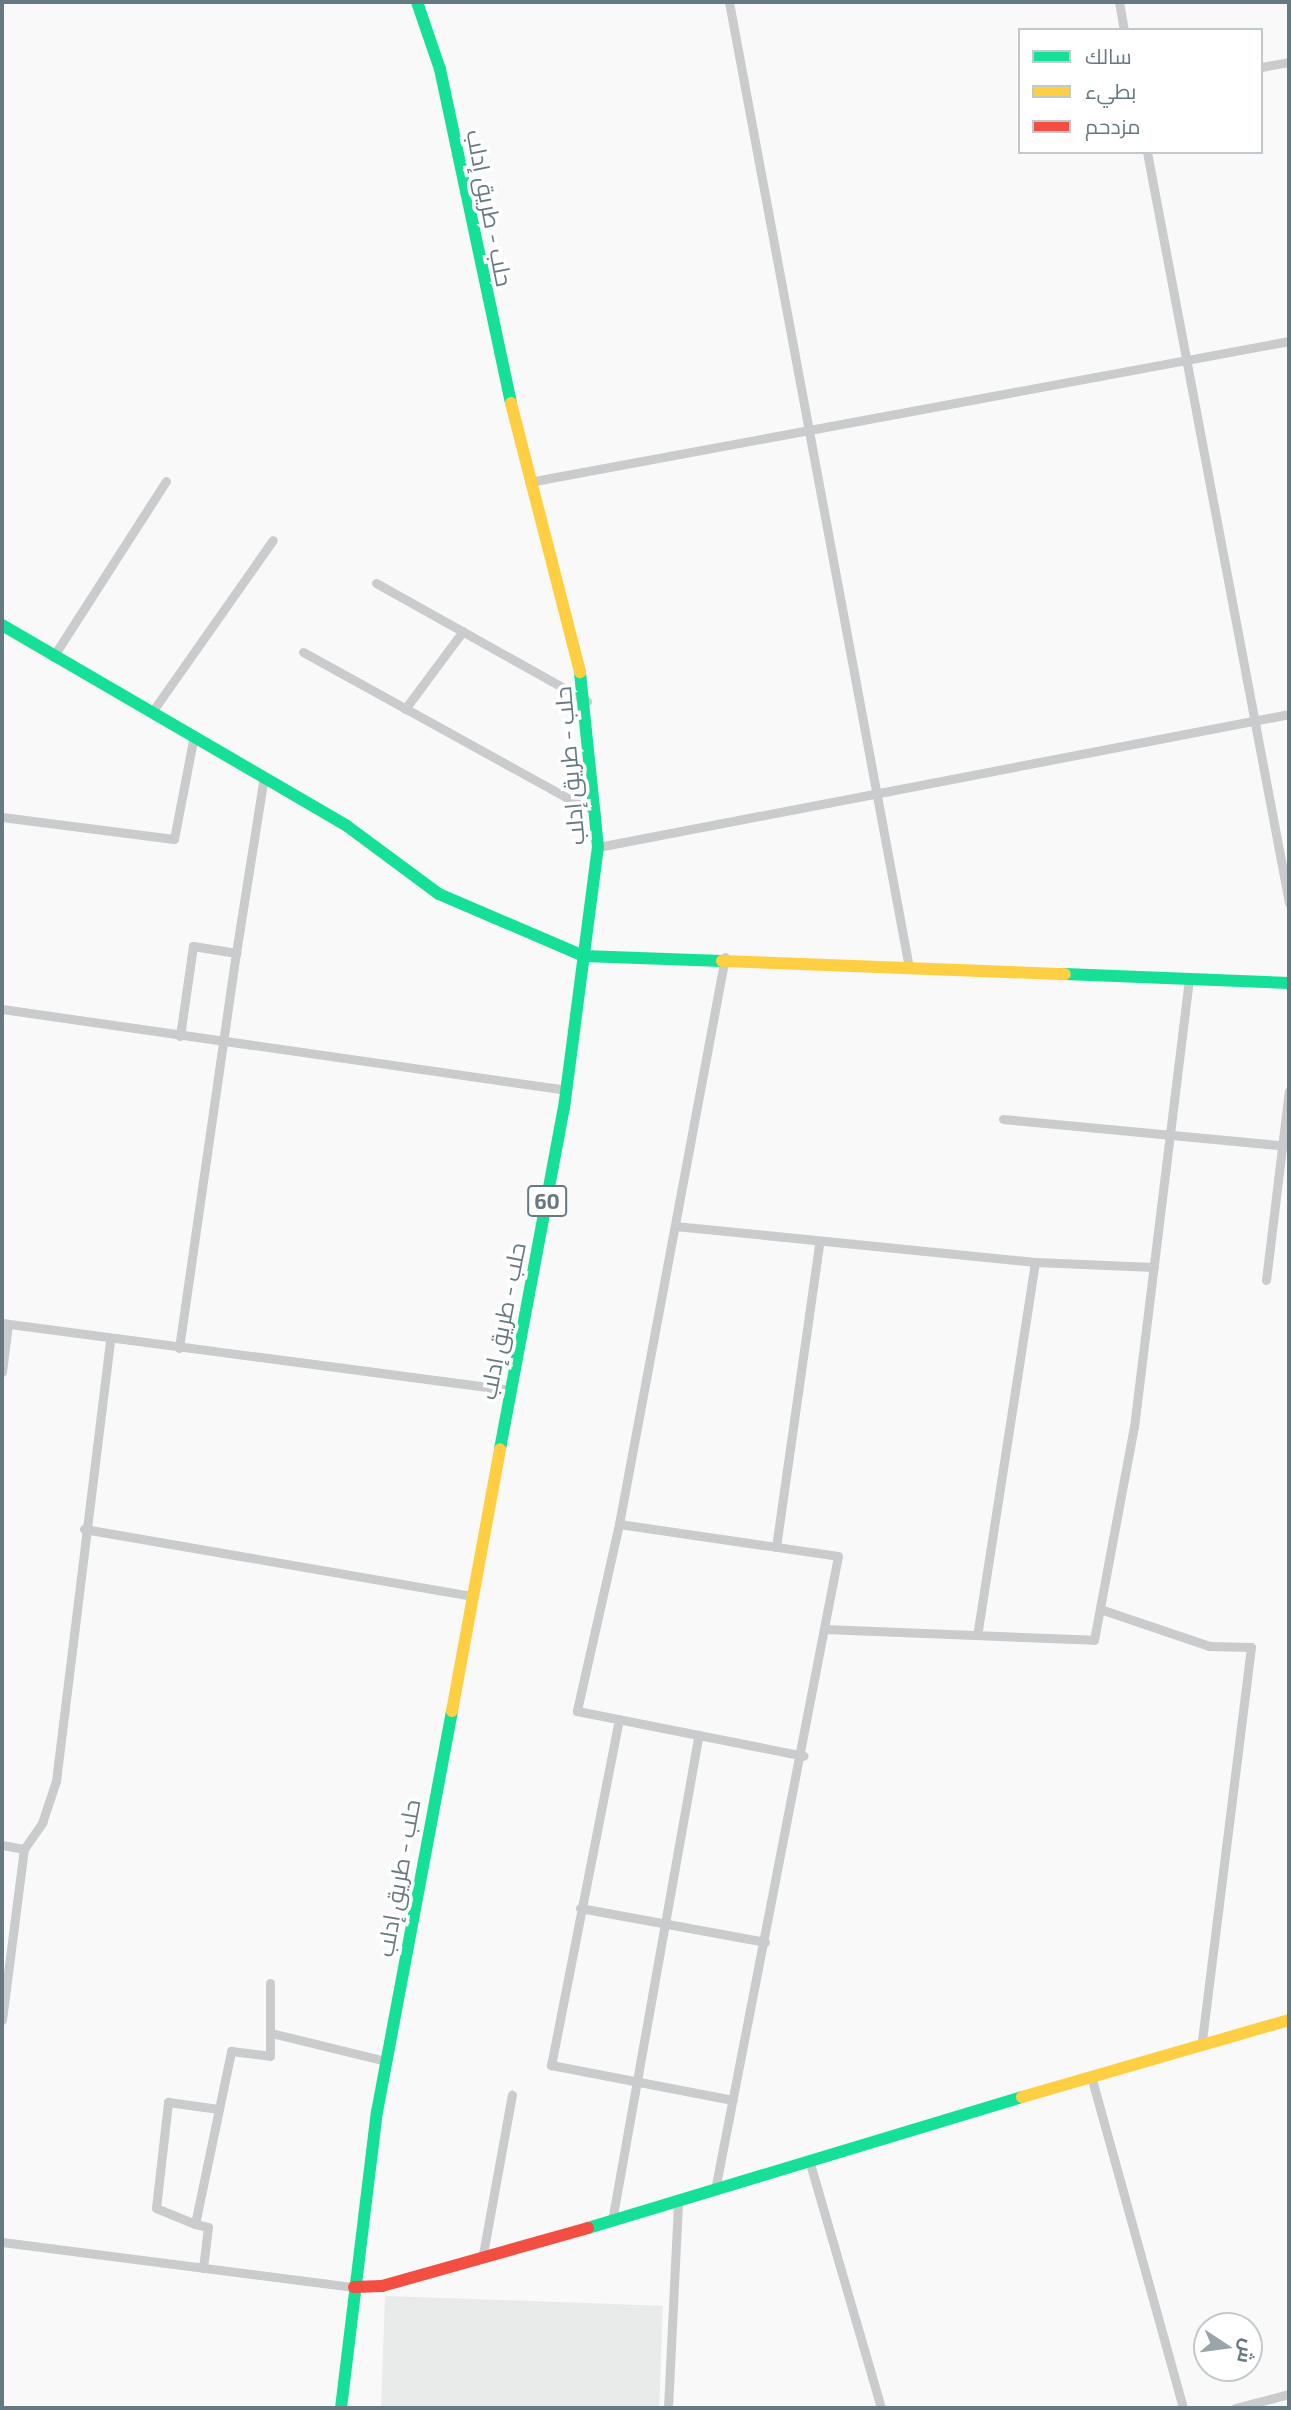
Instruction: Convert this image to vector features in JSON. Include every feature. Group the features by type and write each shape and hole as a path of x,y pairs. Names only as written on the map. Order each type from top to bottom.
{"main road":[{"name":"حلب - طريق إدلب","path":"341,2408 354,2287 386,2061 567,1090 598,847 587,701 565,599 529,482 440,69 417,2"},
{"path":"2,625 347,826 439,894 584,956 725,957 909,968 1289,982"},
{"path":"354,2287 382,2286 483,2254 612,2221 716,2185 1202,2042 1289,2020"}],"street":[{"path":"729,2 811,430 909,968"},
{"path":"1119,2 1124,28"},
{"path":"1263,67 1289,62"},
{"path":"1147,154 1289,904"},
{"path":"529,482 1289,341"},
{"path":"53,657 166,481"},
{"path":"152,712 273,540"},
{"path":"376,583 587,701"},
{"path":"405,709 463,631"},
{"path":"303,652 596,814"},
{"path":"598,847 1289,713"},
{"path":"2,817 174,839 194,735"},
{"path":"179,1348 264,776"},
{"path":"180,1036 193,946 236,953"},
{"path":"725,957 620,1524 577,1711 804,1756"},
{"path":"825,1629 1094,1640 1134,1427 1189,978"},
{"path":"2,1009 223,1043 567,1090"},
{"path":"1266,1280 1285,1146 1289,1091"},
{"path":"1003,1119 1285,1146"},
{"path":"675,1226 818,1245 1035,1262 1154,1267"},
{"path":"776,1547 818,1245"},
{"path":"976,1635 1035,1262"},
{"path":"2,1372 5,1324 510,1390"},
{"path":"2,2020 24,1849 43,1823 56,1781 84,1529 110,1339"},
{"path":"620,1524 838,1556 804,1756 716,2185"},
{"path":"84,1529 471,1596"},
{"path":"1100,1609 1209,1646 1251,1647 1202,2042"},
{"path":"619,1719 551,2065 733,2100"},
{"path":"612,2221 632,2081 699,1735"},
{"path":"2,1845 24,1849"},
{"path":"580,1908 765,1942"},
{"path":"195,2224 231,2051 270,2056 275,2034 270,1983"},
{"path":"275,2034 386,2061"},
{"path":"1091,2076 1183,2408"},
{"path":"483,2254 512,2095"},
{"path":"203,2268 208,2228 156,2208 168,2102 219,2109"},
{"path":"808,2160 881,2408"},
{"path":"668,2408 678,2200"},
{"path":"2,2242 354,2287"},
{"path":"1235,2408 1289,2394"}],"shaded area":[{"path":"385,2296 663,2306 659,2408 381,2408"}],"traffic: fast":[{"path":"417,2 440,69 511,403"},
{"path":"2,625 347,826 439,894 584,956 722,961"},
{"path":"500,1449 564,1108 598,847 580,672"},
{"path":"1065,974 1289,983"},
{"path":"341,2408 377,2112 452,1711"},
{"path":"588,2228 1022,2097"}],"traffic: slow":[{"path":"511,403 580,672"},
{"path":"722,961 1065,974"},
{"path":"452,1711 500,1449"},
{"path":"1022,2097 1289,2020"}],"traffic: jam":[{"path":"354,2287 382,2286 588,2228"}]}
